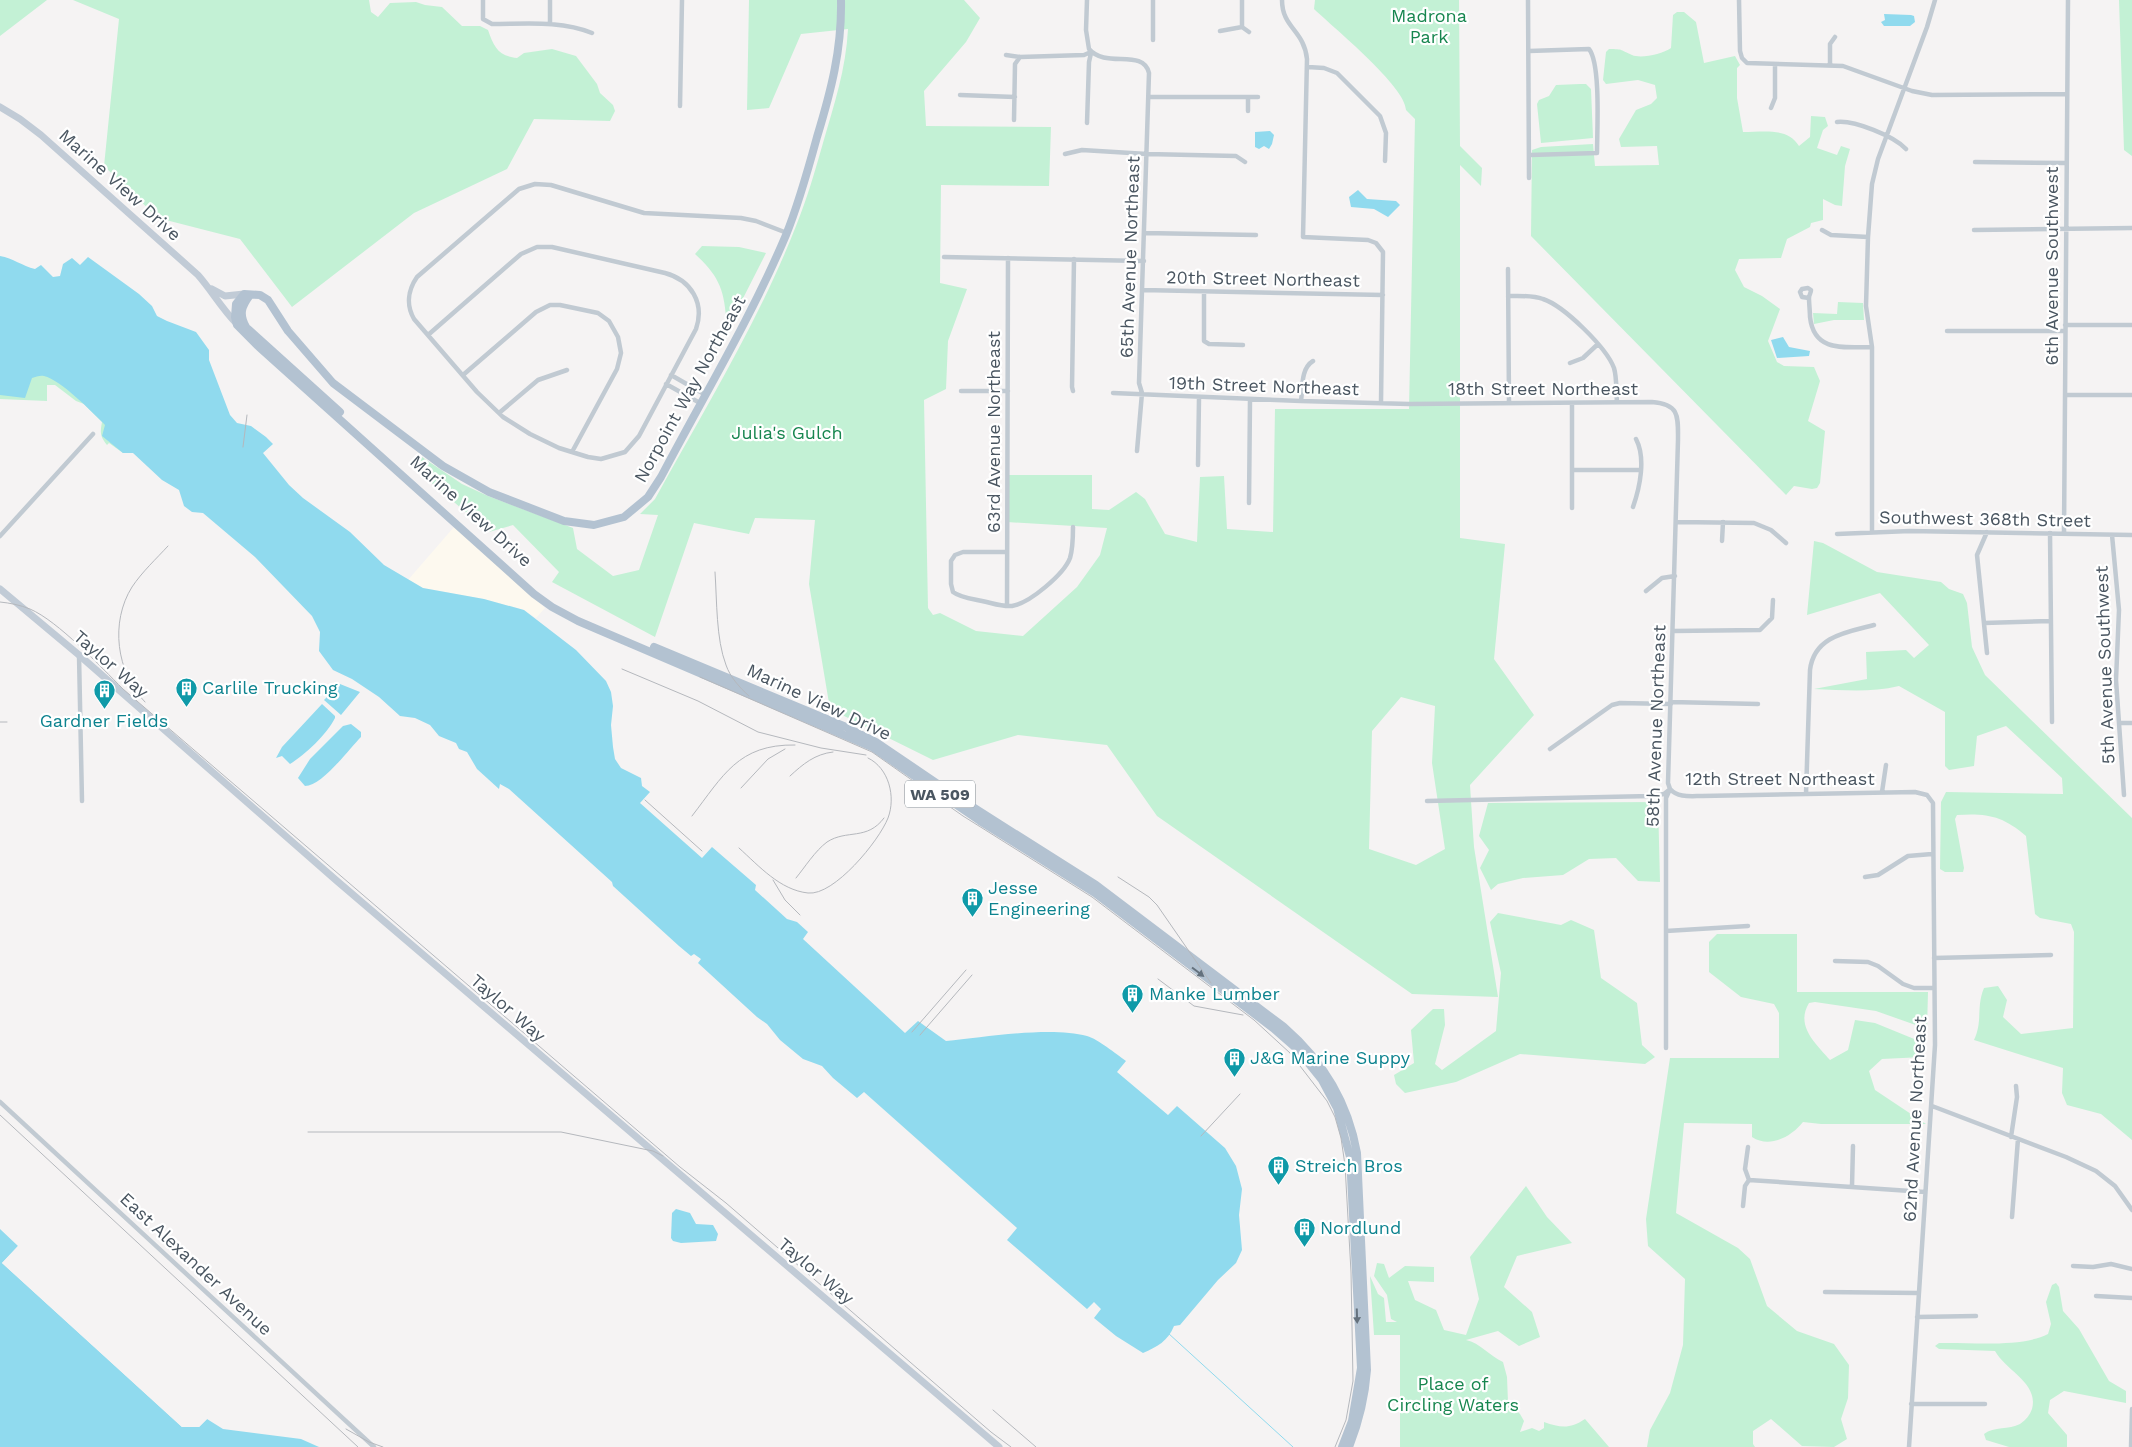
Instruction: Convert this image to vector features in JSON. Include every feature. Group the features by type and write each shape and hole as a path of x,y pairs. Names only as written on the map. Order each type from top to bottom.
{"main road":[{"name":"Norpoint Way Northeast","path":"247,296 260,295 268,300 288,331 332,383 443,466 489,492 568,522 584,525 605,523 624,517 640,505 661,477 754,303 787,233 825,112 839,57 842,28 841,0"},
{"path":"236,321 236,304 247,296"},
{"path":"246,327 241,314 247,296"},
{"name":"Marine View Drive","path":"236,321 246,327 551,600 574,613 837,723 876,742 972,807 1096,885 1295,1037 1320,1065 1337,1092 1351,1127 1357,1153 1367,1370 1363,1403 1357,1428 1348,1447"},
{"name":"Marine View Drive","path":"236,321 274,360 544,601 578,620 872,747 980,821 1094,894 1273,1028 1297,1049 1322,1080 1337,1108 1350,1158 1361,1368 1354,1414 1342,1447"}],"street":[{"path":"483,0 484,20 492,24 550,24 582,29 592,33"},
{"path":"550,0 550,24"},
{"path":"680,106 682,0"},
{"path":"1087,0 1087,39 1091,52 1087,123"},
{"path":"1153,0 1153,40"},
{"path":"1242,0 1242,28"},
{"path":"1282,0 1283,13 1286,20 1305,44 1308,67 1303,238 1368,240 1378,246 1383,256 1381,403"},
{"path":"1528,0 1529,178"},
{"path":"1739,0 1740,51 1744,61 1754,64 1849,67 1904,88 1932,95 2066,94"},
{"path":"1872,532 1872,347 1866,315 1868,237 1873,176 1886,135 1927,27 1934,0"},
{"name":"6th Avenue Southwest","path":"2064,533 2068,0"},
{"path":"1220,31 1242,28 1249,32"},
{"path":"1830,65 1830,44 1835,37"},
{"path":"1529,52 1589,49 1595,63 1597,153 1530,155"},
{"path":"1006,55 1020,57 1084,55 1091,52"},
{"name":"65th Avenue Northeast","path":"1091,52 1102,58 1135,60 1144,64 1149,73 1139,383 1142,393 1137,451"},
{"path":"1014,120 1015,64 1020,57"},
{"path":"1771,108 1775,98 1775,65"},
{"path":"1308,67 1324,68 1337,73 1380,116 1386,133 1385,161"},
{"path":"960,95 1015,97"},
{"path":"1148,97 1258,97"},
{"path":"1248,97 1248,111"},
{"name":"Marine View Drive","path":"0,108 20,119 42,135 164,243 225,304 236,321"},
{"path":"1837,122 1849,123 1886,135 1906,149"},
{"path":"1306,126 1313,127"},
{"path":"1065,154 1082,150 1236,156 1245,162"},
{"path":"1975,162 2066,163"},
{"path":"1304,183 1312,184"},
{"path":"428,335 522,254 537,247 552,247 678,277 693,292 697,303 698,320 696,330 639,436 625,452 601,459 572,452 530,434 499,413 477,392 414,319 410,309 409,293 413,282 515,192 529,185 551,185 644,213 747,219 787,233"},
{"path":"1974,230 2132,228"},
{"path":"1822,230 1831,235 1868,237"},
{"path":"1144,233 1256,235"},
{"path":"944,257 1144,261"},
{"name":"63rd Avenue Northeast","path":"1007,606 1008,258"},
{"path":"1073,391 1074,259"},
{"path":"1508,269 1508,403"},
{"name":"20th Street Northeast","path":"1143,290 1383,295"},
{"path":"212,291 224,296 247,296"},
{"name":"Marine View Drive","path":"212,291 222,308 236,321"},
{"path":"1204,292 1204,341 1209,344 1243,345"},
{"path":"1508,296 1532,296 1556,305 1568,314 1605,351 1613,366 1617,402"},
{"path":"1809,298 1812,326 1821,341 1837,346 1872,347"},
{"path":"225,304 236,304"},
{"path":"463,375 536,312 550,305 582,308 604,316 613,326 618,337 620,360 572,452"},
{"path":"2065,325 2132,326"},
{"path":"1947,331 2065,331"},
{"path":"1570,363 1583,358 1598,344"},
{"path":"1301,402 1304,374 1309,363 1313,361"},
{"path":"499,413 538,380 566,370"},
{"path":"671,376 704,394"},
{"path":"666,384 700,403"},
{"path":"961,391 1008,391"},
{"name":"19th Street Northeast","path":"1113,393 1301,402 1414,404"},
{"path":"2065,395 2132,395"},
{"path":"1198,465 1199,398"},
{"path":"1249,503 1250,399"},
{"name":"18th Street Northeast","path":"1414,404 1617,402 1660,403 1672,408"},
{"path":"1572,403 1572,508"},
{"name":"58th Avenue Northeast","path":"1666,1048 1666,798 1670,789 1668,783 1677,522 1678,423 1677,414 1672,408"},
{"path":"0,536 93,434"},
{"path":"1633,507 1640,482 1640,451 1636,439"},
{"path":"1572,470 1640,470"},
{"path":"1677,522 1758,524 1771,530 1786,542"},
{"path":"1722,541 1723,522"},
{"path":"1008,552 963,552 955,555 951,561 950,584 955,593 1007,606 1017,605 1029,599 1062,571 1070,556 1073,527"},
{"name":"Southwest 368th Street","path":"1837,534 1872,532 1988,532 2132,535"},
{"path":"1987,653 1977,555 1988,532"},
{"path":"2050,533 2052,722"},
{"name":"5th Avenue Southwest","path":"2112,535 2119,610 2116,680 2124,795"},
{"path":"1646,591 1662,578 1675,576"},
{"name":"Taylor Way","path":"0,589 79,655 337,881 999,1447"},
{"path":"1673,631 1760,630 1772,618 1773,600"},
{"path":"1984,623 2052,621"},
{"path":"1806,794 1810,670 1813,656 1822,644 1830,638 1874,625"},
{"path":"79,655 82,802"},
{"path":"1550,749 1609,706 1620,703 1758,704"},
{"path":"2120,723 2132,723"},
{"path":"1882,792 1886,765"},
{"name":"12th Street Northeast","path":"1427,801 1651,796 1664,794 1670,789 1682,796 1882,792 1915,792 1927,795"},
{"name":"62nd Avenue Northeast","path":"1910,1447 1918,1293 1932,1106 1934,988 1933,804 1927,795"},
{"path":"1865,877 1878,875 1908,856 1932,854"},
{"path":"1666,931 1748,926"},
{"path":"1934,958 2051,955"},
{"path":"1835,961 1863,961 1874,964 1903,984 1914,988 1934,988"},
{"path":"2011,1137 2017,1097 2016,1086"},
{"name":"East Alexander Avenue","path":"0,1102 374,1447"},
{"path":"1932,1106 2096,1171 2115,1186 2132,1210"},
{"path":"2012,1217 2018,1139"},
{"path":"1852,1186 1853,1146"},
{"path":"1748,1147 1745,1170 1749,1180"},
{"path":"1749,1180 1925,1192"},
{"path":"1742,1206 1745,1186 1749,1180"},
{"path":"2073,1266 2099,1267 2111,1264 2132,1268"},
{"path":"1825,1292 1918,1293"},
{"path":"2096,1296 2132,1298"},
{"path":"1917,1317 1976,1316"},
{"path":"1911,1404 1985,1404"},
{"path":"2131,1447 2132,1409"}],"shaded area":[{"path":"454,527 545,608 536,618 524,610 484,599 423,588 408,580"}],"green space":[{"path":"0,0 47,0 0,36"},
{"path":"73,0 369,0 371,12 378,17 390,3 416,2 442,7 462,26 480,26 488,30 495,46 505,55 517,58 524,53 552,49 576,56 597,84 600,93 613,105 615,111 610,121 534,119 507,169 414,213 292,307 240,239 158,218 104,166 119,19"},
{"path":"749,0 964,0 980,18 966,42 924,91 926,126 1051,127 1049,186 941,185 940,283 967,289 948,341 946,389 924,400 928,608 933,615 940,613 976,631 1023,636 1077,587 1100,555 1107,528 1007,522 1008,475 1092,475 1092,509 1109,510 1136,492 1145,499 1165,534 1197,542 1200,477 1224,476 1227,529 1273,532 1275,409 1409,409 1415,119 1406,110 1403,100 1382,73 1314,9 1315,0 1459,0 1460,146 1482,168 1481,186 1460,165 1460,538 1505,544 1494,659 1534,715 1470,785 1474,847 1498,997 1412,994 1157,816 1107,745 1018,735 933,760 830,709 809,584 815,520 755,518 749,534 694,523 655,637 552,582 559,572 513,525 489,532 413,467 419,455 462,484 488,496 573,528 577,549 613,576 639,570 658,515 640,514 655,499 730,365 765,296 800,216 839,87 848,29 801,34 769,108 747,110","holes":["1401,697 1435,706 1432,763 1445,849 1416,865 1369,849 1372,731"]},
{"path":"2119,0 2132,0 2132,156 2124,150"},
{"path":"1677,12 1684,12 1696,22 1704,63 1735,56 1740,65 1737,68 1737,98 1743,132 1767,131 1782,133 1794,140 1799,146 1810,137 1811,116 1825,117 1828,126 1823,130 1817,148 1837,155 1841,146 1850,149 1845,166 1842,206 1823,199 1823,220 1811,223 1810,227 1787,239 1781,258 1739,259 1735,270 1744,287 1762,296 1780,309 1768,341 1777,362 1784,366 1814,367 1820,381 1808,421 1825,431 1820,483 1817,488 1794,486 1786,495 1531,236 1532,150 1541,147 1593,144 1595,166 1659,165 1657,146 1621,147 1619,139 1636,110 1651,104 1657,98 1655,85 1638,80 1606,84 1603,80 1606,52 1609,49 1617,49 1636,56 1646,56 1671,48 1673,15"},
{"path":"1586,84 1591,89 1593,138 1541,143 1537,104 1539,100 1549,96 1556,85"},
{"path":"702,246 739,247 766,253 733,318 726,317 721,290 714,275 695,254"},
{"path":"1838,302 1863,303 1864,320 1834,320 1814,324 1813,313 1837,314"},
{"path":"0,346 79,388 123,445 123,453 109,443 107,445 101,434 102,422 84,404 76,401 55,385 47,385 47,401 0,399"},
{"path":"1814,541 1823,543 1877,572 1941,582 1949,589 1963,594 1967,603 1972,647 1985,675 2132,818 2132,1140 2101,1114 2067,1105 2062,1093 2063,1068 1974,1040 1977,1033 1980,1001 1984,988 1998,986 2007,1000 2003,1017 2021,1034 2073,1028 2074,932 2071,924 2040,918 2035,914 2026,836 2010,824 1994,817 1986,815 1957,815 1955,819 1964,868 1963,872 1945,872 1940,869 1941,802 1946,792 2063,794 2062,778 2006,726 1977,736 1974,766 1949,770 1945,766 1945,712 1899,686 1867,690 1814,689 1867,679 1866,652 1906,650 1914,658 1929,645 1880,593 1807,615"},
{"path":"1658,802 1660,882 1638,881 1616,858 1589,859 1563,875 1523,878 1498,884 1491,890 1480,868 1489,850 1479,836 1488,803"},
{"path":"1498,913 1561,925 1571,920 1594,930 1601,978 1637,1003 1642,1045 1655,1057 1645,1064 1520,1054 1456,1082 1405,1093 1396,1084 1394,1075 1414,1063 1411,1030 1433,1009 1444,1009 1445,1025 1435,1064 1442,1070 1496,1031 1501,973 1490,922"},
{"path":"1717,934 1797,934 1797,992 1928,992 1927,1029 1876,1011 1815,1002 1809,1003 1804,1019 1809,1034 1830,1060 1848,1050 1855,1020 1875,1023 1924,1043 1923,1057 1882,1059 1869,1071 1875,1090 1926,1124 1821,1124 1803,1122 1787,1136 1766,1142 1752,1137 1752,1124 1684,1123 1676,1213 1738,1248 1750,1259 1767,1306 1797,1331 1834,1344 1849,1365 1848,1398 1841,1419 1847,1439 1834,1447 1802,1446 1771,1419 1753,1431 1753,1444 1755,1447 1647,1447 1650,1430 1670,1393 1683,1345 1685,1279 1648,1246 1646,1219 1670,1058 1779,1058 1779,1013 1774,1004 1741,997 1709,972 1709,942"},
{"name":"Place of Circling Waters","path":"1526,1186 1547,1217 1572,1243 1517,1256 1504,1287 1532,1312 1540,1337 1519,1346 1498,1331 1466,1340 1476,1344 1503,1362 1507,1377 1508,1402 1524,1421 1520,1432 1532,1428 1539,1431 1544,1428 1544,1422 1570,1426 1585,1419 1609,1447 1400,1447 1400,1335 1374,1335 1370,1276 1378,1294 1384,1298 1386,1322 1397,1322 1391,1319 1387,1295 1374,1276 1377,1263 1384,1264 1389,1278 1405,1266 1434,1267 1434,1282 1408,1281 1415,1300 1436,1310 1444,1330 1466,1335 1479,1299 1470,1257"},
{"path":"2056,1283 2059,1287 2063,1311 2079,1329 2109,1381 2126,1391 2126,1403 2064,1391 2050,1400 2048,1413 2067,1435 2067,1447 2009,1447 1986,1440 1984,1434 1997,1429 2016,1426 2026,1419 2032,1409 2033,1400 2031,1392 2026,1384 1995,1351 1939,1349 1935,1346 1939,1343 2010,1343 2048,1334 2051,1324 2046,1302 2052,1285"}],"water":[{"path":"1884,14 1911,15 1914,16 1915,22 1910,26 1884,26 1881,22 1885,20"},
{"path":"1270,131 1274,135 1269,149 1264,146 1259,149 1255,147 1255,132"},
{"path":"1358,190 1367,199 1396,201 1400,205 1388,217 1374,209 1351,207 1349,197"},
{"path":"0,256 35,269 41,265 53,277 60,276 63,264 72,258 80,265 88,257 139,294 152,306 157,316 196,332 209,350 209,360 230,415 237,423 251,426 266,437 273,444 263,453 289,485 303,498 350,532 384,565 423,588 484,599 524,610 576,650 606,681 611,692 613,706 611,725 615,759 621,768 641,778 642,786 650,792 640,803 702,858 712,847 756,885 755,890 787,919 797,922 808,932 803,939 905,1033 918,1021 946,1041 1018,1033 1072,1033 1087,1036 1102,1043 1126,1061 1117,1072 1168,1115 1177,1106 1225,1148 1236,1166 1242,1189 1239,1215 1242,1250 1236,1263 1218,1280 1180,1325 1174,1326 1169,1336 1157,1346 1143,1353 1116,1336 1094,1318 1101,1309 1094,1302 1087,1309 1007,1240 1017,1228 864,1092 857,1098 822,1066 803,1059 780,1040 767,1024 698,963 701,959 694,954 691,956 679,946 613,886 612,882 509,789 500,784 499,789 477,769 467,752 459,749 456,743 439,736 430,725 415,718 400,716 379,697 352,679 333,670 319,651 320,632 312,616 255,557 203,513 192,512 184,506 179,490 162,480 133,453 123,453 102,436 105,425 76,397 51,379 42,376 32,378 25,398 0,395"},
{"path":"1783,337 1789,347 1810,351 1809,356 1777,358 1771,340"},
{"path":"340,684 360,692 341,715 324,700"},
{"path":"322,704 335,718 321,737 309,750 290,764 282,756 276,758 282,747"},
{"path":"351,724 361,732 361,737 327,774 312,784 305,786 298,778 310,759 343,726"},
{"path":"676,1209 690,1213 696,1224 713,1225 718,1234 716,1241 681,1243 673,1241 671,1238 672,1213"},
{"path":"0,1229 18,1246 2,1263 182,1427 199,1427 207,1419 223,1429 301,1439 319,1447 0,1447"}],"pier":[{"path":"18,1246 20,1247 6,1263 183,1425 198,1425 205,1417 207,1419 199,1427 182,1427 2,1263"}],"waterway":[{"path":"1168,1333 1293,1447"}],"railway":[{"path":"243,447 247,415"},
{"path":"145,702 135,690 122,662 119,646 121,616 125,601 132,587 168,546"},
{"path":"715,572 720,644 723,655 733,678 749,696"},
{"path":"0,602 30,609 53,623 123,689 680,1167 726,1203 991,1432 1011,1447"},
{"path":"622,669 698,701 758,732 821,748 866,755"},
{"path":"700,677 872,752 963,816 1092,897 1254,1020 1290,1053 1327,1101 1335,1117 1341,1138 1345,1165 1351,1272 1353,1381 1346,1420 1335,1447"},
{"path":"0,722 7,722"},
{"path":"692,816 723,776 746,756 775,746 795,745"},
{"path":"741,788 768,759 785,749"},
{"path":"790,776 810,760 833,752"},
{"path":"739,848 770,876 788,887 808,893 819,892 830,886 866,853 888,818 891,801 889,784 881,769 868,758"},
{"path":"645,800 702,851"},
{"path":"796,878 814,854 827,842 834,838 871,830 884,818"},
{"path":"1118,877 1149,897 1157,905 1211,983"},
{"path":"773,880 785,900 800,915"},
{"path":"912,1032 966,970"},
{"path":"920,1035 972,975"},
{"path":"1158,979 1194,1006 1243,1015"},
{"path":"1201,1136 1240,1094"},
{"path":"0,1115 358,1447"},
{"path":"308,1132 561,1132 653,1151 663,1156"},
{"path":"993,1410 1036,1447"},
{"path":"346,1429 369,1442 383,1447"}],"place":[{"name":"Carlile Trucking","path":"186,707"},
{"name":"Gardner Fields","path":"104,710"},
{"name":"Jesse Engineering","path":"972,917"},
{"name":"Manke Lumber","path":"1133,1013"},
{"name":"J&G Marine Suppy","path":"1234,1077"},
{"name":"Streich Bros","path":"1279,1185"},
{"name":"Nordlund","path":"1304,1247"}],"park label":[{"name":"Madrona Park","path":"1429,26"},
{"name":"Julia's Gulch","path":"787,433"}]}
